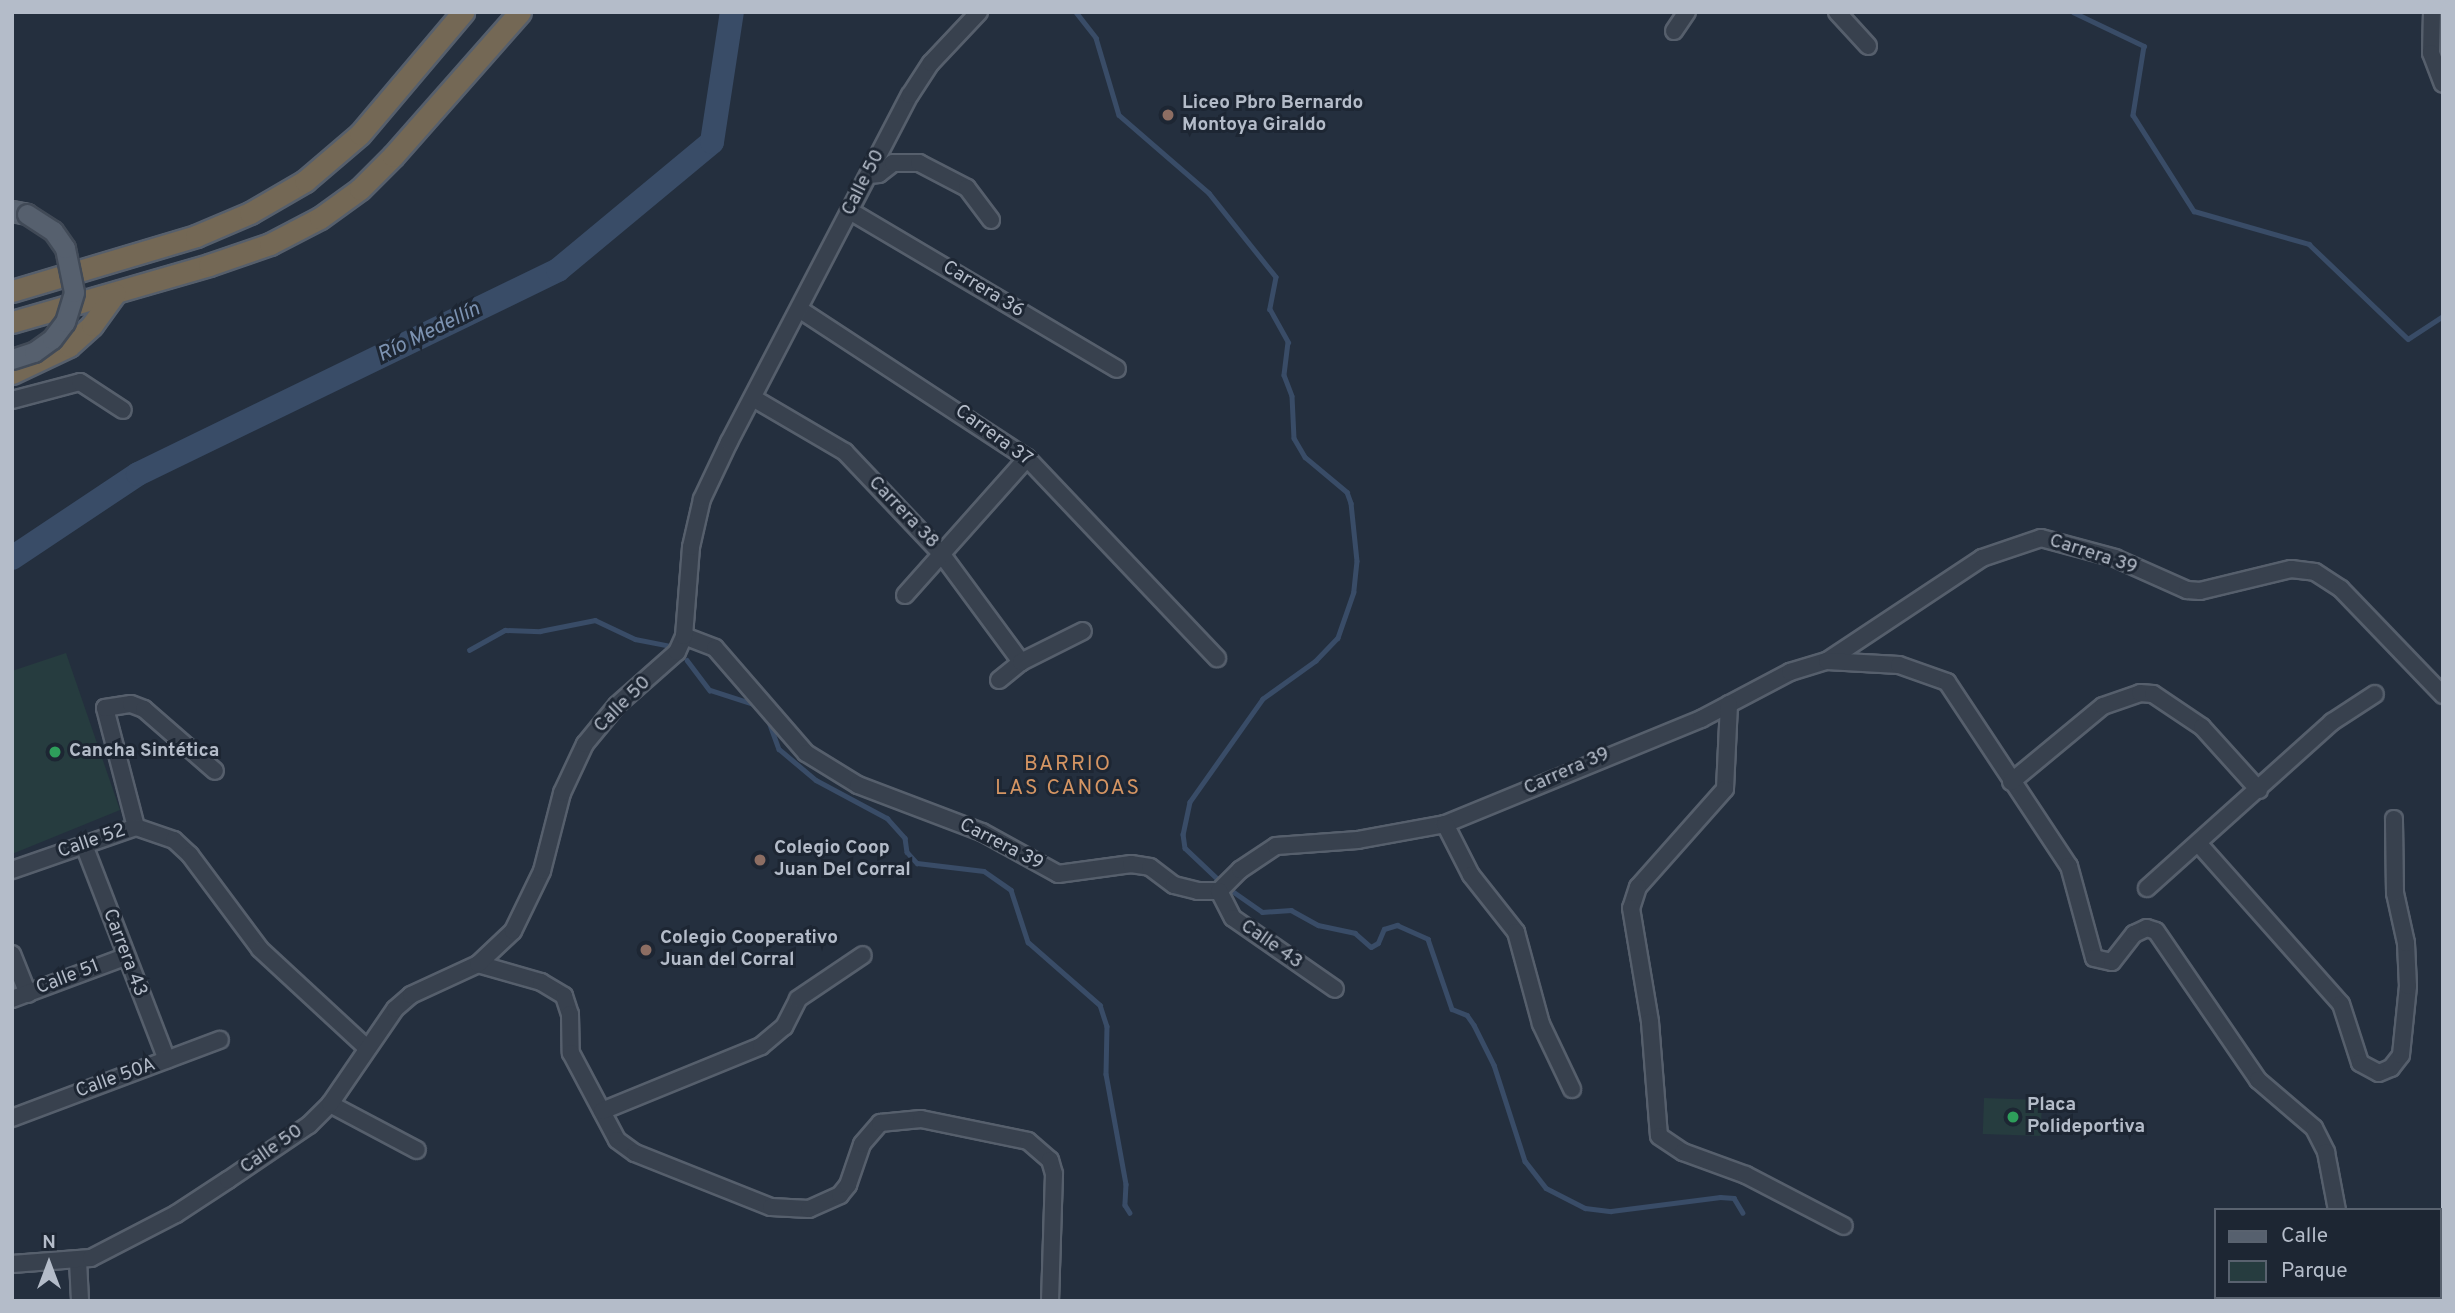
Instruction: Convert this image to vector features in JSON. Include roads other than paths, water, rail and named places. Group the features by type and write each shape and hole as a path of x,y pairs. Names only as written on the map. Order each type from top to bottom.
{"highway":[{"path":"12,291 195,236 250,213 305,181 360,134 463,12"},
{"path":"12,322 270,244 320,218 360,189 393,156 520,12"},
{"path":"12,373 69,346 115,293"}],"main road":[{"path":"12,359 52,339 65,322 74,292 65,248 53,231 20,212"}],"street":[{"name":"Calle 50","path":"12,1264 78,1261 176,1214 298,1132 330,1104 367,1048 411,995 478,964 513,931 527,907 550,845 562,793 585,744 617,705 677,652 684,636 691,547 702,499 753,398 920,78 979,12"},
{"path":"1674,31 1687,12"},
{"path":"1837,12 1868,46"},
{"path":"2432,12 2431,53 2443,84"},
{"path":"869,175 875,176 893,163 919,163 967,188 991,220"},
{"name":"Carrera 36","path":"850,211 1117,369"},
{"name":"Carrera 37","path":"799,309 1027,458 1217,658"},
{"path":"12,400 80,382 123,410"},
{"name":"Carrera 38","path":"753,398 845,452 940,552 1021,662"},
{"path":"905,595 940,552 1027,458"},
{"name":"Carrera 39","path":"684,636 715,648 806,753 858,785 982,832 1058,874 1131,864 1150,867 1174,885 1219,891 1240,870 1276,846 1358,839 1445,824 1729,704 1790,672 1827,661 1873,635 1963,569 2040,538 2115,558 2188,590 2291,569 2315,572 2341,589 2443,695"},
{"path":"999,680 1021,662 1083,631"},
{"path":"1827,661 1899,666 1947,682 1992,744 2011,782 2069,866 2094,958 2112,962 2141,929 2156,931 2199,987 2225,1038 2258,1080 2314,1128 2326,1152 2337,1208"},
{"path":"2011,782 2103,706 2127,694 2153,694 2202,727 2259,790"},
{"path":"2147,888 2332,722 2375,694"},
{"name":"Calle 52","path":"12,870 136,827 105,708 131,704 144,709 215,771"},
{"path":"1729,704 1724,789 1638,887 1631,908 1650,1022 1659,1136 1683,1152 1746,1175 1844,1226"},
{"path":"2198,843 2342,1004 2360,1063 2379,1073 2391,1068 2401,1055 2408,986 2406,943 2395,893 2393,819"},
{"path":"1445,824 1471,875 1516,932 1541,1024 1572,1089"},
{"path":"136,827 174,840 190,855 260,949 367,1048"},
{"name":"Carrera 43","path":"84,845 167,1060"},
{"name":"Calle 43","path":"1219,891 1233,918 1335,989"},
{"path":"12,954 20,997"},
{"path":"602,1111 761,1046 784,1027 798,999 863,955"},
{"name":"Calle 51","path":"20,997 125,957"},
{"path":"478,964 541,982 565,996 570,1014 571,1054 617,1140 635,1153 771,1207 809,1209 840,1195 848,1185 862,1144 880,1123 921,1119 1028,1141 1050,1160 1054,1174 1050,1301"},
{"name":"Calle 50A","path":"12,1118 220,1040"},
{"path":"330,1104 417,1150"},
{"path":"78,1261 80,1301"}],"waterway":[{"name":"Río Medellín","path":"12,558 138,474 558,270 712,142 732,12"},
{"path":"1076,12 1096,38 1119,115 1209,193 1276,277 1270,309 1288,342 1284,375 1292,396 1294,438 1305,457 1347,492 1351,503 1357,561 1354,592 1338,638 1316,661 1263,699 1190,802 1183,834 1185,848 1221,882"},
{"path":"2073,12 2144,46 2133,115 2194,211 2309,244 2408,339 2443,316"},
{"name":"BARRIO LAS CANOAS","path":"469,650 505,630 540,631 595,620 635,639 672,646"},
{"name":"BARRIO LAS CANOAS","path":"687,660 710,690 757,705"},
{"name":"BARRIO LAS CANOAS","path":"768,719 779,749 816,780 887,818 905,838 907,852 917,863 984,871 1011,890 1028,942 1100,1005 1107,1026 1106,1074 1126,1184 1125,1205 1130,1213"},
{"path":"1231,890 1262,912 1291,910 1318,925 1355,933 1371,947 1378,943 1384,929 1397,925 1428,939 1452,1009 1467,1015 1474,1025 1494,1065 1525,1161 1546,1188 1585,1208 1611,1211 1720,1197 1734,1198 1743,1213"}],"place":[{"name":"Liceo Pbro Bernardo Montoya Giraldo","path":"1168,115"},
{"name":"Cancha Sintética","path":"55,752"},
{"name":"Colegio Coop Juan Del Corral","path":"760,860"},
{"name":"Colegio Cooperativo Juan del Corral","path":"646,950"},
{"name":"Placa Polideportiva","path":"2013,1117"}],"district":[{"name":"BARRIO LAS CANOAS","path":"1068,777"}]}
